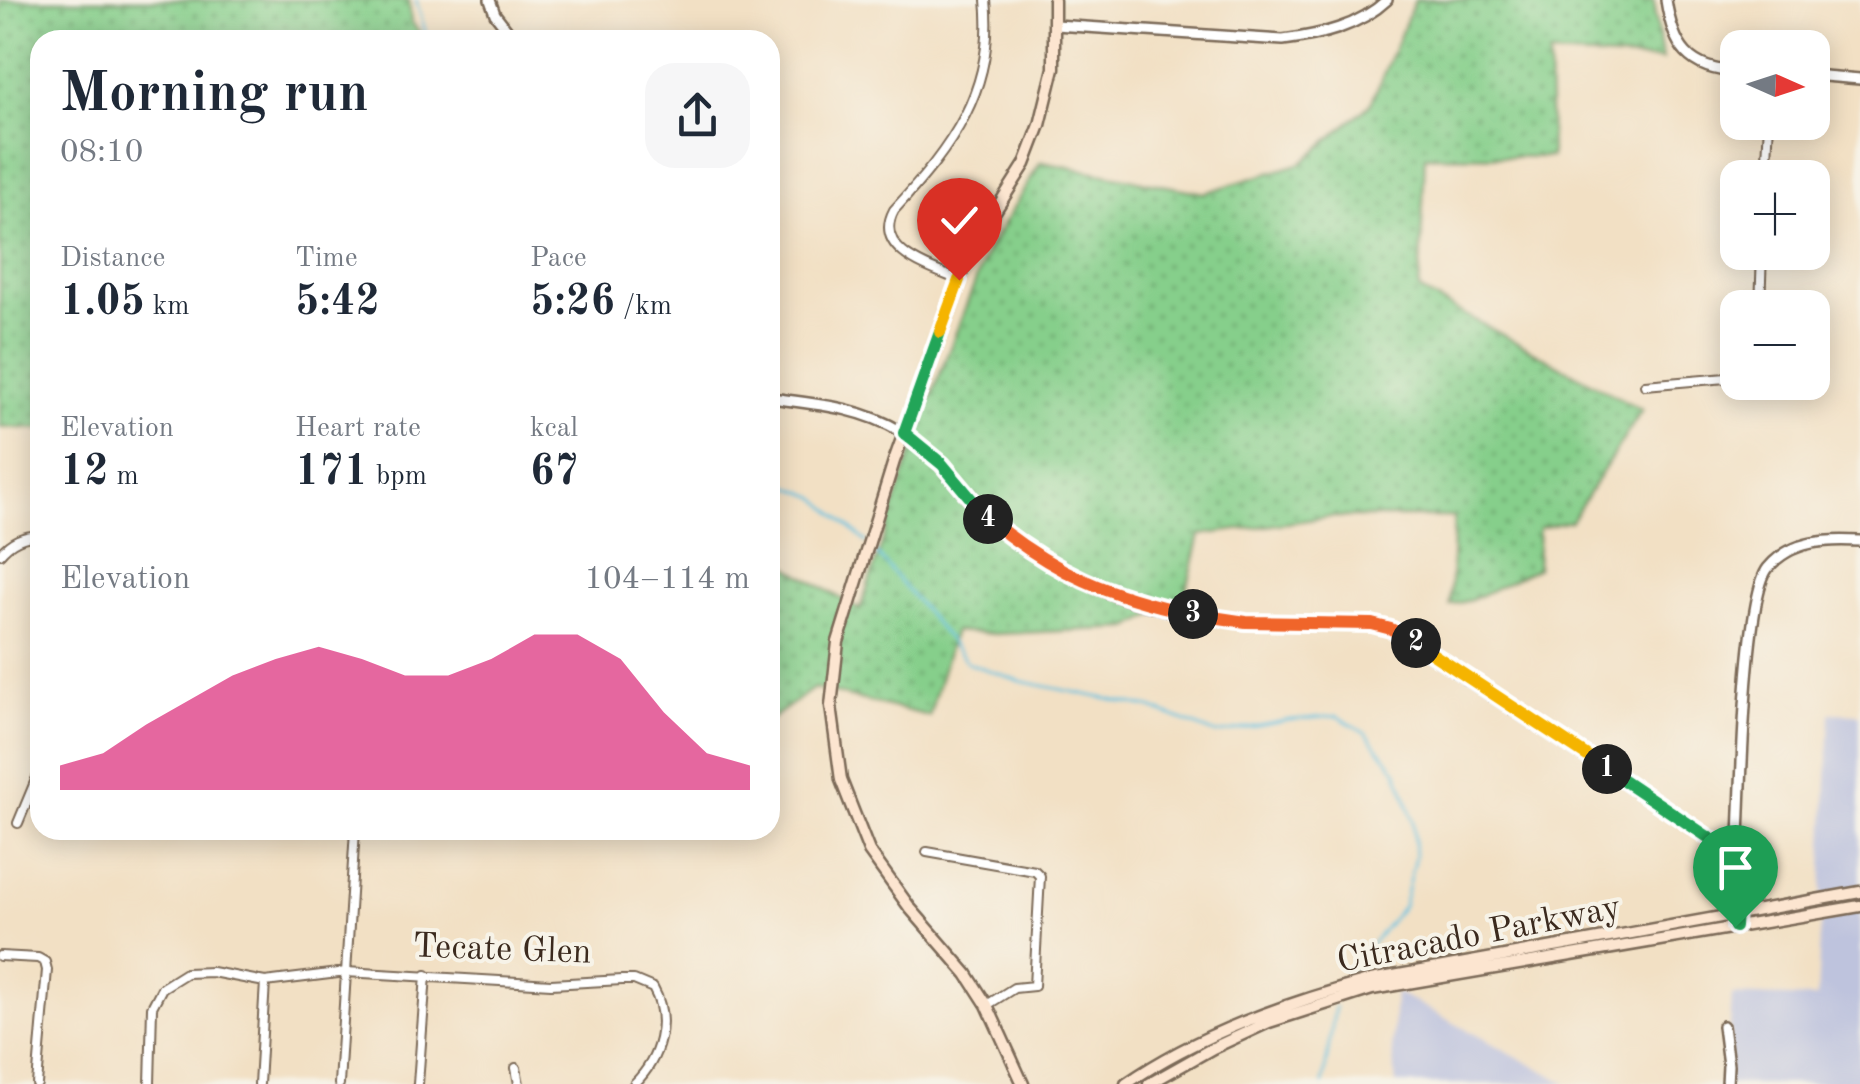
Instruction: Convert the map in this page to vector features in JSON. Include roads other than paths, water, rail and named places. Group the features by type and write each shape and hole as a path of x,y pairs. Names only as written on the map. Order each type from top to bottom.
{"main road":[{"path":"1022,1084 987,1005 967,974 910,908 869,851 840,780 831,706 834,671 858,577 894,461 959,280 1036,138 1051,81 1054,0"},
{"name":"Citracado Parkway","path":"1126,1084 1190,1048 1372,984 1736,920 1860,892"},
{"name":"Citracado Parkway","path":"1736,920 1860,906"},
{"name":"Citracado Parkway","path":"1149,1084 1270,1017"}],"street":[{"path":"490,0 494,14 507,30"},
{"path":"959,280 900,251 891,240 889,223 894,210 948,144 972,107 983,64 986,0"},
{"path":"1055,24 1283,40 1342,28 1374,12 1387,0"},
{"path":"1666,0 1679,45 1700,66 1720,71"},
{"path":"1830,76 1860,79"},
{"path":"1645,385 1720,379"},
{"path":"780,399 852,409 904,433 942,464 986,518 1013,539 1079,580 1125,598 1219,619 1288,624 1362,623 1391,629 1739,858"},
{"path":"0,554 8,544 30,536"},
{"path":"1736,920 1750,646 1761,580 1778,558 1795,548 1822,540 1860,542"},
{"path":"18,823 30,794"},
{"path":"338,1084 354,840"},
{"path":"927,852 1040,876 1034,986 1014,988 987,1005"},
{"path":"0,956 38,958 45,962 37,1084"},
{"name":"Tecate Glen","path":"150,1084 149,1016 156,997 168,982 186,973 212,972 266,982 346,972 551,984 634,980 654,988 663,1010 660,1040 649,1065 634,1084"},
{"path":"418,1084 426,975"},
{"path":"258,1084 266,982"},
{"path":"1722,1026 1728,1084"},
{"path":"516,1068 519,1084"}],"waterway":[{"path":"416,0 425,30"},
{"path":"780,483 816,497 866,542"},
{"path":"872,548 968,663 1020,681 1151,708 1217,734 1289,720 1337,716 1366,733 1397,771 1413,820 1415,856 1403,906 1364,953 1348,982"},
{"path":"1323,1084 1335,1007"}]}
